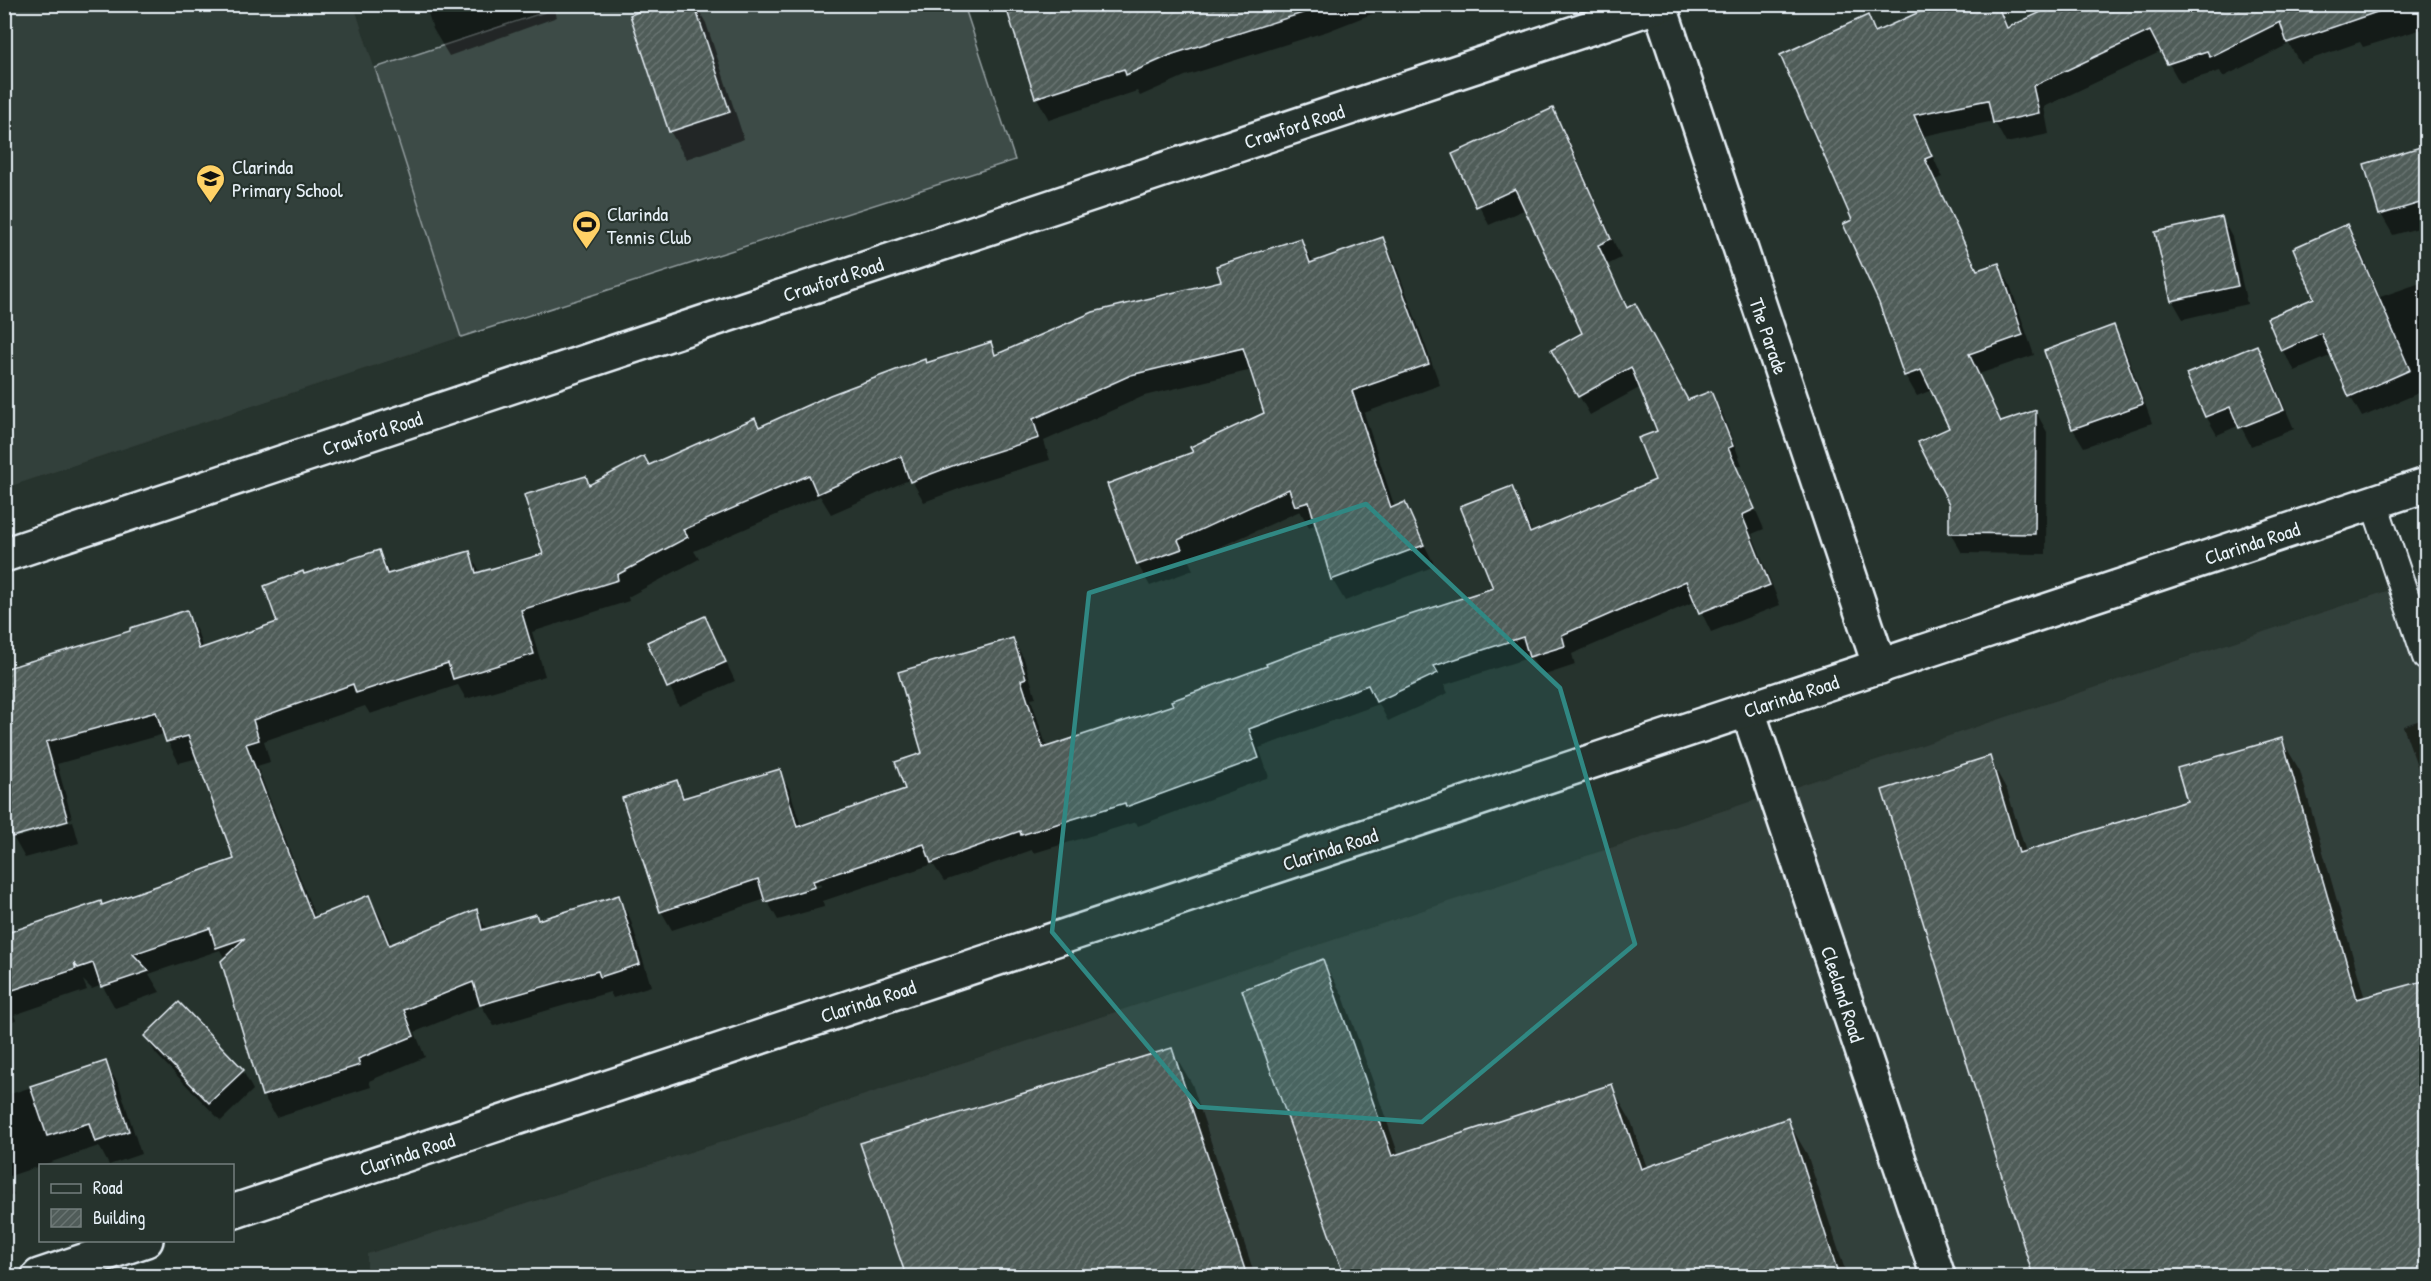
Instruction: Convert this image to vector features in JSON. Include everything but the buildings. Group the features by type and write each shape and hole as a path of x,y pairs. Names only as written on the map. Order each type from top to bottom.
{"street":[{"name":"Crawford Road","path":"4,555 1660,5"},
{"name":"The Parade","path":"1660,5 1880,667"},
{"name":"Clarinda Road","path":"234,1211 2427,485"},
{"name":"Cleeland Road","path":"1748,711 1938,1276"},
{"path":"39,1276 140,1242"}],"lane":[{"path":"2373,503 2421,624 2427,657"}],"highlighted area":[{"path":"1366,504 1560,688 1635,944 1422,1122 1199,1107 1052,932 1089,593"}],"shaded area":[{"name":"Clarinda Primary School","path":"4,5 354,5 461,337 5,488"},
{"name":"Clarinda Tennis Club","path":"566,5 964,5 1015,160 461,337 375,68"},
{"path":"2426,578 2426,1276 367,1276 367,1254 744,1135"}],"place":[{"name":"Clarinda Primary School","path":"211,204"},
{"name":"Clarinda Tennis Club","path":"586,250"}]}
